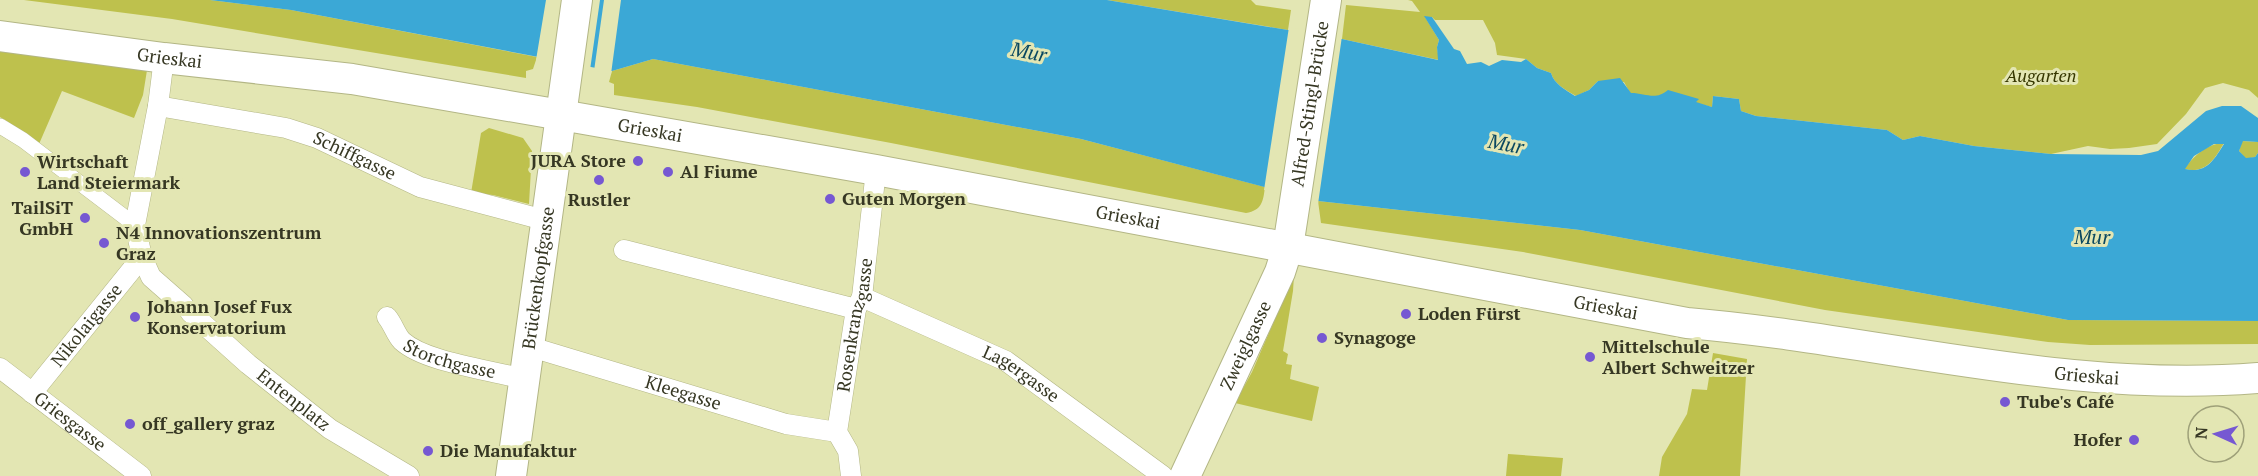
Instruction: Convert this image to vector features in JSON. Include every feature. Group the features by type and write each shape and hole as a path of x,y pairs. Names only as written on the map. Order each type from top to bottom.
{"main road":[{"name":"Brückenkopfgasse","path":"512,476 577,0"},
{"name":"Alfred-Stingl-Brücke","path":"1293,209 1326,0"},
{"name":"Grieskai","path":"0,36 165,58 352,79 876,170 1687,323 1756,330 2085,378 2156,381 2258,378"},
{"name":"Zweiglgasse","path":"1185,476 1280,272 1288,247 1293,209"}],"street":[{"name":"Entenplatz","path":"165,58 135,225 142,257 151,277 248,364 330,429 409,476"},
{"name":"Schiffgasse","path":"158,106 286,128 317,138 420,187 548,221"},
{"path":"0,126 23,140 135,225"},
{"name":"Rosenkranzgasse","path":"837,432 859,303 876,170"},
{"name":"Lagergasse","path":"624,250 859,303 1006,361 1163,476"},
{"name":"Nikolaigasse","path":"32,393 142,257"},
{"name":"Storchgasse","path":"387,317 394,325 401,340 423,353 526,380"},
{"name":"Kleegasse","path":"531,347 786,424 837,432"},
{"name":"Griesgasse","path":"0,368 141,476"},
{"path":"837,432 848,451 851,476"}],"green space":[{"path":"24,0 210,0 291,10 537,57 533,69 526,71 526,78 172,19"},
{"path":"1107,0 1251,0 1256,5 1291,10 1288,30"},
{"name":"Augarten","path":"1408,0 2258,0 2258,98 2249,90 2223,83 2205,88 2186,114 2157,144 2129,148 2110,149 2088,146 2051,154 1974,146 1920,136 1903,140 1887,130 1756,116 1741,111 1739,99 1713,96 1712,107 1663,95 1653,98 1630,93 1624,82 1598,81 1589,90 1576,96 1558,84 1551,73 1537,68 1526,59 1497,55 1495,43 1483,20 1435,20 1432,17 1425,17 1439,40 1437,47 1439,60 1342,39 1346,5 1420,12 1412,1"},
{"path":"0,44 148,64 143,95 134,118 62,91 39,144 0,117"},
{"path":"653,59 1081,139 1265,187 1263,197 1259,207 1246,213 891,143 697,107 614,95 614,84 609,82 612,71"},
{"path":"489,128 523,138 532,151 529,204 493,195 471,193 481,133"},
{"path":"2242,141 2258,142 2258,153 2255,157 2246,159 2239,151"},
{"path":"2224,143 2213,160 2204,167 2184,169 2201,151"},
{"path":"1318,201 1580,230 2068,320 2258,321 2258,344 2090,345 2048,342 1825,310 1523,252 1321,223"},
{"path":"1294,275 1283,351 1288,354 1286,364 1292,365 1290,379 1319,387 1312,421 1235,403 1252,372"},
{"path":"1713,353 1747,359 1740,476 1659,476 1662,457 1687,414 1692,389 1707,390"},
{"path":"1508,454 1563,458 1561,476 1506,476"}],"water":[{"name":"Mur","path":"210,0 1107,0 1342,39 1438,60 1439,40 1424,16 1432,17 1454,49 1460,51 1467,64 1481,62 1489,66 1502,60 1521,62 1526,59 1537,68 1551,73 1558,84 1575,96 1589,90 1598,81 1620,78 1631,93 1655,96 1668,90 1699,99 1696,102 1712,107 1713,96 1739,99 1741,111 1756,116 1887,130 1903,140 1920,136 1974,146 2051,154 2141,155 2158,151 2206,111 2222,106 2241,106 2258,118 2258,142 2243,141 2239,151 2246,158 2255,157 2258,153 2258,321 2068,320 1580,230 1318,201 1081,139 653,59 612,71 291,10","holes":["2214,144 2224,144 2204,168 2185,169 2194,156"]}],"pier":[{"path":"546,0 600,0 590,70 536,60"},
{"path":"604,0 621,0 611,74 594,71"},
{"path":"1289,27 1342,36 1318,204 1264,190"}],"place":[{"name":"JURA Store","path":"638,161"},
{"name":"Wirtschaft Land Steiermark","path":"25,172"},
{"name":"Al Fiume","path":"668,172"},
{"name":"Rustler","path":"599,180"},
{"name":"Guten Morgen","path":"830,199"},
{"name":"TailSiT GmbH","path":"85,218"},
{"name":"N4 Innovationszentrum Graz","path":"104,243"},
{"name":"Loden Fürst","path":"1406,314"},
{"name":"Johann Josef Fux Konservatorium","path":"135,317"},
{"name":"Synagoge","path":"1322,338"},
{"name":"Mittelschule Albert Schweitzer","path":"1590,357"},
{"name":"Tube's Café","path":"2005,402"},
{"name":"off_gallery graz","path":"130,424"},
{"name":"Hofer","path":"2134,440"},
{"name":"Die Manufaktur","path":"428,451"}]}
